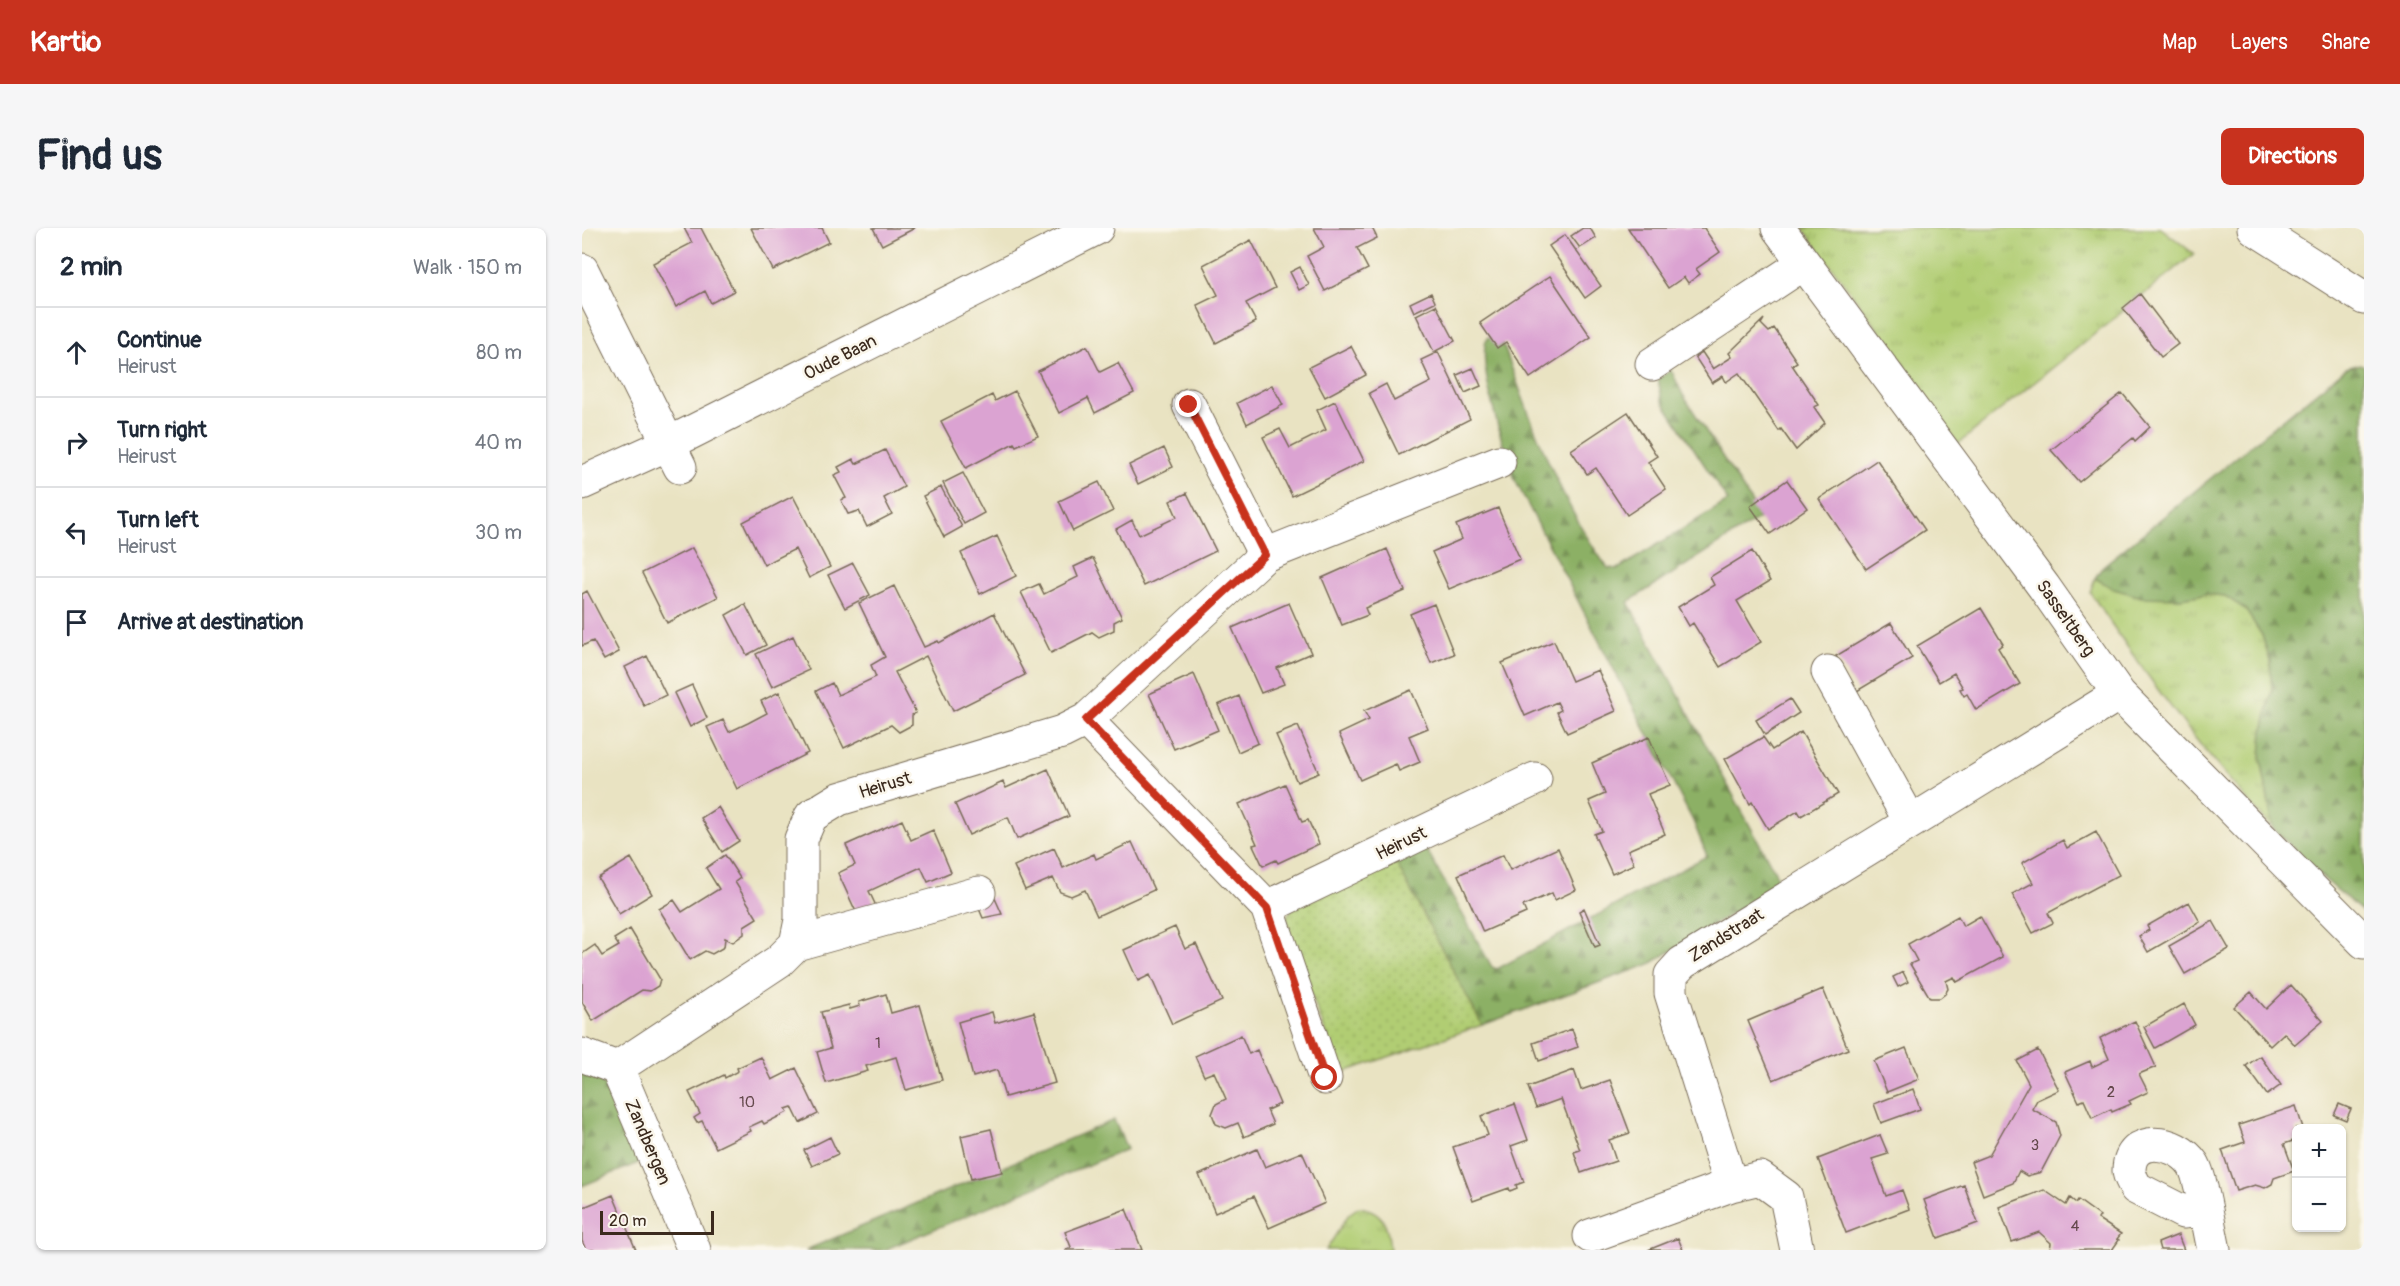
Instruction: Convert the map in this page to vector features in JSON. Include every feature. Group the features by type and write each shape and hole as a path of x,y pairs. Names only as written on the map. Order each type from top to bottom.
{"street":[{"name":"Oude Baan","path":"582,483 674,455 1097,228"},
{"name":"Sasseltberg","path":"1778,228 2044,587 2119,694 2364,942"},
{"path":"2254,228 2364,298"},
{"path":"2271,228 2334,281"},
{"path":"1652,364 1803,264"},
{"path":"582,270 674,455"},
{"path":"1189,405 1265,555"},
{"name":"Heirust","path":"796,944 801,920 801,838 811,816 839,799 1062,732 1086,720 1265,555 1499,462"},
{"path":"1828,672 1910,821"},
{"name":"Zandstraat","path":"1731,1185 1671,993 1671,975 1682,963 2119,694"},
{"path":"1086,720 1267,908 1325,1078"},
{"name":"Heirust","path":"1267,908 1535,779"},
{"path":"582,1055 617,1068 779,961 796,944 979,893"},
{"name":"Zandbergen","path":"617,1068 694,1250"},
{"path":"1590,1236 1731,1185 1760,1178 1786,1197 1797,1250"},
{"path":"2205,1210 2214,1250"}],"green space":[{"path":"1803,228 2161,228 2194,254 1958,444 1895,352"},
{"path":"1500,336 1564,496 1608,568 1618,569 1728,501 1662,400 1658,379 1671,370 1683,395 1761,517 1628,602 1781,883 1650,964 1482,1025 1395,861 1425,847 1492,967 1497,969 1707,856 1693,821 1515,480 1493,408 1485,367 1487,338"},
{"path":"2361,364 2364,366 2364,913 2321,876 2273,828 2261,758 2263,731 2272,691 2270,661 2262,635 2245,609 2225,596 2206,594 2180,598 2142,597 2114,589 2095,578 2103,566 2346,368"},
{"path":"2095,578 2114,589 2180,598 2206,594 2226,596 2245,609 2262,635 2270,661 2272,691 2263,731 2261,758 2273,828 2199,744 2132,654 2090,592"},
{"path":"1395,861 1482,1025 1341,1073 1288,933 1287,916 1292,909"},
{"path":"582,1071 601,1081 615,1102 643,1161 582,1186"},
{"path":"1114,1120 1127,1149 884,1250 806,1250"},
{"path":"1359,1207 1375,1212 1384,1221 1390,1250 1326,1250 1349,1214"}],"building":[{"path":"684,228 701,228 734,291 711,303 705,291 676,307 653,263 692,243"},
{"path":"751,228 822,228 829,242 773,270"},
{"path":"873,228 915,228 882,245"},
{"path":"1314,228 1372,228 1377,238 1357,248 1368,269 1325,291 1307,256 1324,247"},
{"path":"1583,228 1590,228 1596,238 1580,248 1571,236"},
{"path":"1628,228 1704,228 1720,252 1696,269 1700,274 1688,283 1684,277 1668,288"},
{"path":"1565,235 1601,286 1585,298 1549,246"},
{"path":"1251,240 1275,288 1246,303 1256,322 1216,343 1197,305 1218,295 1203,265"},
{"path":"1300,267 1309,285 1299,290 1290,272"},
{"path":"1550,276 1591,337 1530,378 1506,342 1497,348 1480,323"},
{"path":"1431,293 1435,302 1414,312 1410,303"},
{"path":"2140,294 2178,344 2161,357 2123,308"},
{"path":"1436,305 1455,341 1434,352 1416,315"},
{"path":"1764,319 1761,324 1769,332 1774,328 1797,362 1792,365 1819,405 1814,407 1825,423 1796,450 1781,429 1779,431 1739,373 1726,382 1723,376 1712,383 1695,357 1702,352 1713,369 1732,357 1729,353"},
{"path":"1087,346 1100,372 1118,363 1134,393 1095,413 1088,398 1059,413 1038,371"},
{"path":"1351,346 1366,375 1325,397 1309,367"},
{"path":"1438,352 1470,419 1399,455 1369,393 1386,384 1394,401 1431,382 1421,360"},
{"path":"1473,368 1481,386 1465,393 1457,375"},
{"path":"1272,385 1283,405 1247,424 1237,403"},
{"path":"1015,391 1038,436 1016,446 1014,443 966,468 941,421 992,395 995,401"},
{"path":"2122,393 2150,427 2135,441 2133,438 2079,482 2051,450"},
{"path":"1335,401 1364,461 1292,496 1263,437 1280,429 1290,448 1326,430 1317,410"},
{"path":"1628,412 1657,456 1648,462 1666,489 1627,515 1596,468 1587,474 1571,450"},
{"path":"1164,448 1173,467 1138,484 1129,465"},
{"path":"885,450 904,487 884,498 892,514 867,527 859,511 848,514 841,500 846,498 834,475 841,472 838,467 853,459 856,464"},
{"path":"1877,460 1925,530 1866,569 1819,499"},
{"path":"963,473 984,513 964,524 943,483"},
{"path":"1787,480 1807,508 1770,534 1750,506"},
{"path":"1099,482 1113,511 1073,531 1059,501"},
{"path":"941,487 962,527 944,537 923,496"},
{"path":"1187,493 1216,551 1144,586 1116,529 1132,520 1139,535 1177,517 1170,501"},
{"path":"793,496 830,567 809,578 795,549 764,565 743,522"},
{"path":"1498,508 1520,559 1449,589 1432,552 1462,539 1456,525"},
{"path":"997,536 1016,576 980,594 961,553"},
{"path":"692,548 718,597 667,623 642,573"},
{"path":"1387,549 1405,591 1365,608 1368,615 1342,625 1322,578"},
{"path":"1752,551 1770,581 1737,601 1761,642 1720,667 1693,623 1689,626 1678,607 1714,585 1710,577"},
{"path":"1093,558 1122,618 1114,622 1114,630 1099,637 1092,632 1051,653 1021,592 1039,584 1044,594 1078,577 1074,567"},
{"path":"853,563 870,595 845,608 828,575"},
{"path":"894,586 924,647 938,641 939,643 994,613 1025,675 953,711 926,656 895,672 916,713 912,715 912,725 899,732 891,725 844,748 816,691 832,683 838,695 876,677 871,665 885,657 859,603"},
{"path":"587,591 619,652 604,660 593,641 582,646 582,594"},
{"path":"1289,603 1311,653 1277,668 1284,684 1261,693 1232,628"},
{"path":"745,604 766,645 747,655 726,615"},
{"path":"1434,604 1454,654 1431,663 1410,614"},
{"path":"1981,608 2003,644 1998,648 2020,684 1976,710 1967,694 1964,696 1960,689 1963,688 1954,673 1939,682 1917,646"},
{"path":"1891,623 1912,658 1857,691 1836,656"},
{"path":"793,636 809,670 772,687 756,654"},
{"path":"1554,641 1572,681 1598,670 1616,711 1567,733 1557,712 1561,710 1557,702 1525,716 1502,663"},
{"path":"647,656 666,695 644,706 625,667"},
{"path":"1194,674 1218,730 1174,749 1149,694"},
{"path":"692,685 707,718 690,727 674,693"},
{"path":"1411,690 1428,728 1409,736 1420,762 1399,771 1396,764 1360,780 1339,734 1369,720 1364,711"},
{"path":"779,692 808,753 737,789 707,727 723,720 729,732 748,723 767,713 761,701"},
{"path":"1239,696 1258,743 1238,752 1218,705"},
{"path":"1790,699 1799,713 1765,735 1756,720"},
{"path":"1298,726 1319,773 1297,782 1276,735"},
{"path":"1801,732 1838,794 1801,816 1798,811 1768,829 1752,802 1750,804 1725,759 1763,737 1772,750"},
{"path":"1649,737 1670,785 1648,794 1665,834 1628,850 1634,864 1612,874 1594,834 1602,831 1589,801 1605,794 1592,763"},
{"path":"1048,769 1069,816 1017,839 1008,817 969,835 955,804 1003,782 1006,788"},
{"path":"1285,784 1302,822 1308,820 1319,844 1278,863 1276,860 1263,866 1253,845 1257,844 1239,804"},
{"path":"718,807 739,841 722,852 701,818"},
{"path":"902,820 911,840 933,830 951,872 928,882 921,867 869,891 876,906 857,914 838,873 855,865 846,845"},
{"path":"2096,832 2119,875 2048,913 2053,923 2033,933 2012,894 2033,883 2022,863 2063,840 2067,848"},
{"path":"1132,842 1154,890 1097,916 1085,890 1071,896 1060,892 1053,878 1025,890 1014,866 1054,848 1063,868 1094,854 1096,859"},
{"path":"1558,848 1576,890 1555,900 1552,893 1523,906 1526,913 1483,932 1458,875 1503,855 1510,870"},
{"path":"725,855 740,878 735,882 757,918 744,926 744,934 733,942 725,938 724,947 712,954 705,951 690,960 659,909 674,900 682,912 719,889 706,868"},
{"path":"631,858 652,894 619,914 598,878"},
{"path":"994,896 1002,914 983,918 977,904"},
{"path":"2189,902 2200,922 2148,952 2139,936 2149,930 2147,926"},
{"path":"1584,908 1600,945 1595,947 1579,911"},
{"path":"1958,916 1963,926 1980,916 2003,957 1957,982 1954,977 1946,981 1948,989 1945,994 1940,998 1930,998 1910,964 1917,961 1908,944"},
{"path":"2213,921 2229,949 2185,974 2169,946"},
{"path":"1175,927 1185,949 1196,944 1222,1001 1172,1024 1150,975 1138,981 1124,950"},
{"path":"630,929 660,979 658,986 650,991 642,990 593,1021 582,1002 582,954 595,945 602,956 619,946 614,939"},
{"path":"1903,972 1908,982 1898,987 1893,977"},
{"path":"2291,985 2323,1021 2295,1045 2284,1033 2270,1046 2234,1007 2251,992 2266,1009"},
{"path":"1823,989 1848,1049 1773,1080 1748,1021"},
{"path":"886,994 891,1013 920,1005 942,1080 906,1090 896,1057 866,1066 868,1071 826,1083 817,1052 831,1048 821,1012 849,1005 850,1009 860,1006 859,1002"},
{"path":"2184,1004 2195,1025 2155,1048 2144,1027"},
{"path":"992,1012 995,1023 1034,1012 1055,1083 1005,1097 997,1070 973,1077 958,1022"},
{"path":"2135,1021 2156,1067 2139,1074 2148,1092 2129,1101 2131,1104 2112,1112 2111,1109 2092,1118 2084,1100 2079,1102 2065,1072 2090,1061 2092,1067 2109,1059 2100,1038"},
{"path":"1572,1029 1578,1047 1539,1061 1533,1043"},
{"path":"1241,1035 1249,1054 1257,1050 1280,1104 1267,1110 1273,1124 1244,1137 1238,1123 1226,1128 1216,1124 1212,1114 1216,1104 1226,1099 1214,1072 1204,1076 1195,1056"},
{"path":"1906,1048 1919,1079 1887,1092 1874,1061"},
{"path":"2038,1050 2059,1090 2037,1100 2032,1109 2056,1122 2060,1136 2041,1172 2027,1176 2019,1171 2013,1183 1983,1195 1971,1162 1989,1155 2029,1084 2017,1061"},
{"path":"2260,1056 2281,1085 2267,1095 2246,1066"},
{"path":"761,1057 772,1080 796,1068 818,1114 800,1123 792,1107 786,1109 788,1112 764,1124 762,1121 749,1127 751,1131 716,1148 702,1121 697,1123 694,1118 700,1114 689,1092 724,1075 725,1078 738,1071 737,1068"},
{"path":"1574,1070 1581,1090 1610,1080 1630,1133 1609,1140 1616,1161 1581,1173 1574,1152 1580,1150 1561,1099 1536,1108 1528,1087"},
{"path":"1913,1089 1920,1109 1881,1123 1874,1104"},
{"path":"1515,1104 1528,1140 1511,1146 1524,1182 1516,1185 1517,1188 1510,1191 1509,1188 1473,1201 1453,1147 1488,1135 1481,1116"},
{"path":"2339,1104 2351,1109 2346,1120 2334,1115"},
{"path":"2296,1106 2302,1124 2292,1124 2292,1141 2284,1144 2292,1172 2274,1178 2272,1184 2265,1188 2255,1185 2236,1191 2222,1150 2245,1142 2239,1125"},
{"path":"991,1129 1002,1172 971,1179 961,1136"},
{"path":"1880,1135 1888,1154 1872,1159 1886,1196 1902,1190 1909,1209 1846,1233 1818,1159"},
{"path":"830,1137 838,1154 812,1166 804,1150"},
{"path":"1257,1149 1265,1167 1302,1152 1325,1203 1269,1228 1254,1196 1215,1213 1199,1175"},
{"path":"1964,1185 1978,1223 1938,1238 1924,1200"},
{"path":"2044,1190 2066,1205 2070,1198 2076,1203 2078,1200 2100,1216 2098,1219 2121,1234 2112,1250 2050,1250 2051,1243 2039,1232 2012,1242 1999,1207"},
{"path":"613,1195 636,1250 586,1250 582,1241 582,1202 584,1207"},
{"path":"1126,1209 1142,1250 1065,1250 1071,1247 1065,1232"},
{"path":"2178,1235 2184,1250 2160,1250 2158,1243"},
{"path":"1678,1238 1683,1250 1648,1250"}],"route":[{"path":"1189,405 1265,555 1086,720 1267,908 1325,1078"}]}
